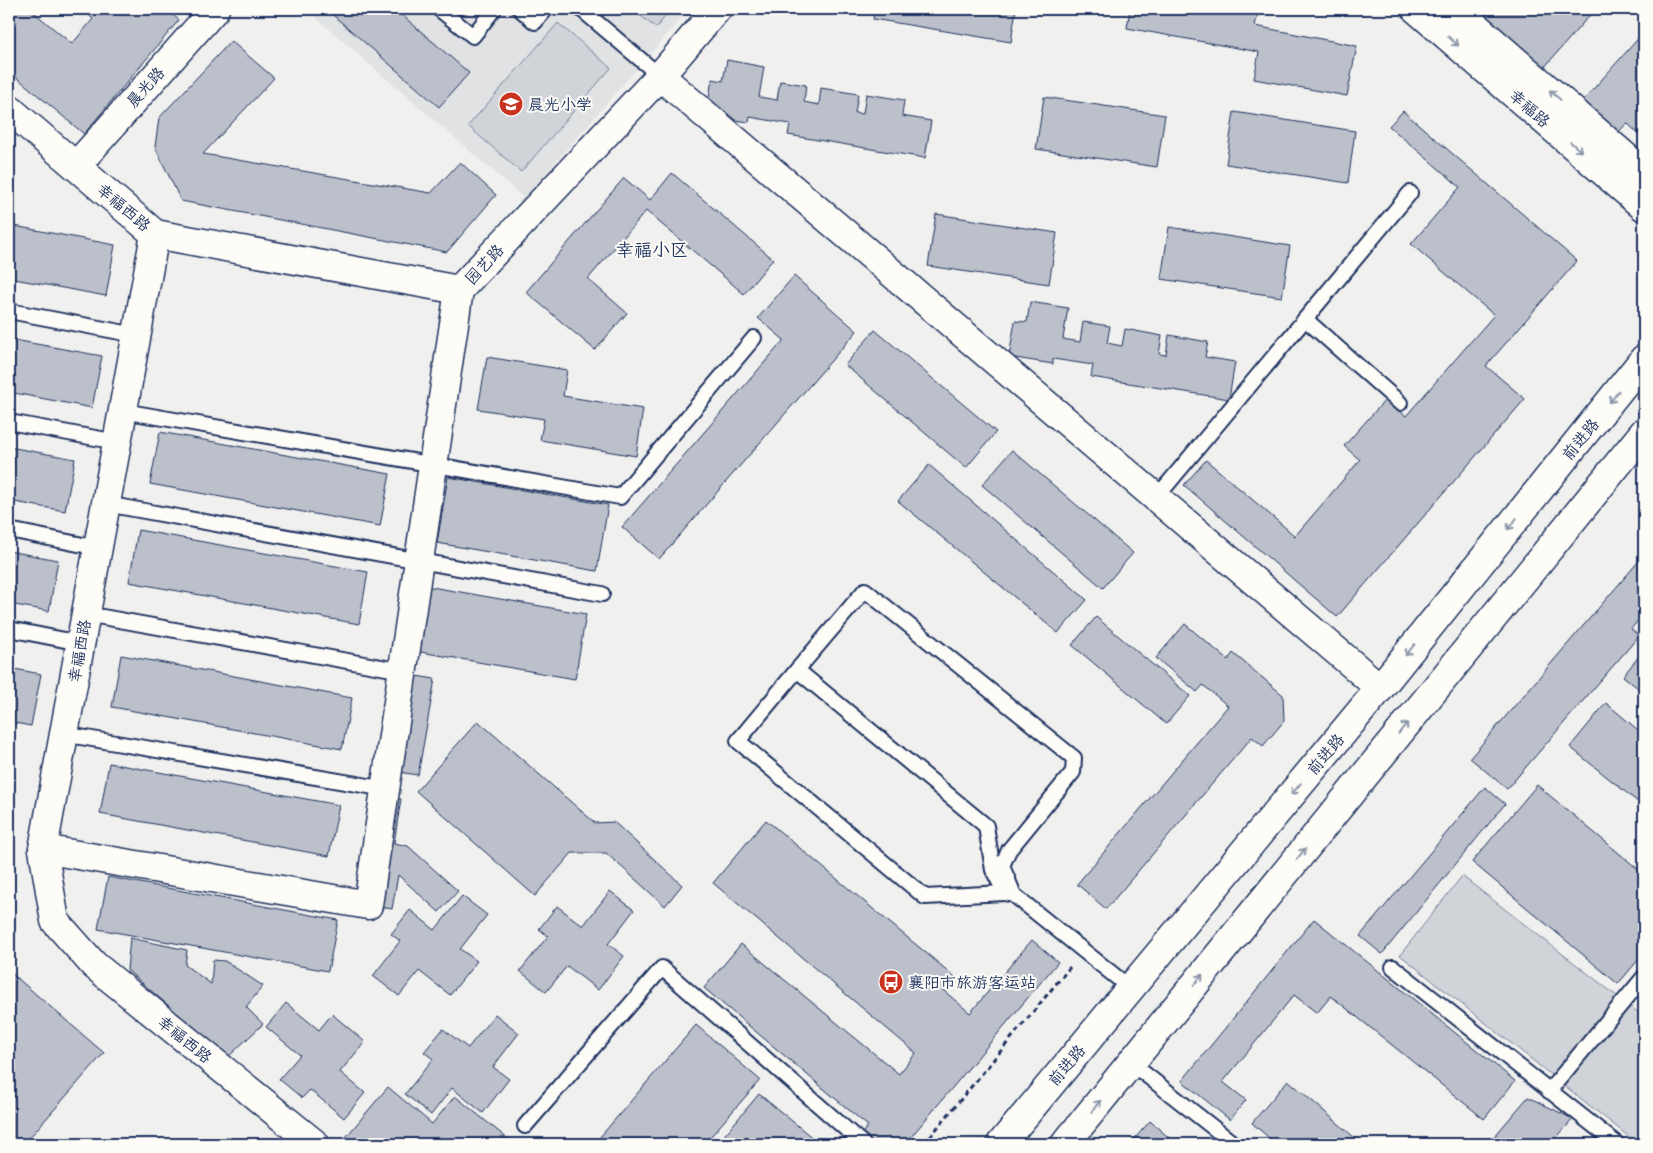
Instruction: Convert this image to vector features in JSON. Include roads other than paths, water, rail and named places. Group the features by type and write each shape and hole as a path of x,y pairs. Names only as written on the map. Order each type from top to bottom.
{"street":[{"name":"园艺路","path":"155,234 459,290 660,76 717,9"},
{"name":"幸福路","path":"1416,9 1644,207"},
{"name":"幸福路","path":"1456,9 1644,173"},
{"name":"晨光路","path":"76,166 208,11"},
{"path":"660,76 1380,688"},
{"name":"幸福西路","path":"9,109 155,234 42,849 55,921 94,965 314,1144"},
{"path":"42,849 368,906 459,290"},
{"name":"前进路","path":"1001,1144 1380,688 1644,359"},
{"path":"1065,1144 1644,432"}],"lane":[{"path":"439,9 473,36 494,9"},
{"path":"520,9 535,22 546,9"},
{"path":"581,9 660,76"},
{"path":"1156,498 1410,193"},
{"path":"9,311 136,335"},
{"path":"1305,319 1400,402"},
{"path":"123,410 620,497 754,338"},
{"path":"9,422 117,442"},
{"path":"106,504 602,594"},
{"path":"9,530 98,548"},
{"path":"866,590 1074,758 1074,772 1009,850 1002,866 1009,894 925,898 738,741 866,590"},
{"path":"86,614 403,671"},
{"path":"9,629 80,642"},
{"path":"797,670 986,826 993,870 1009,894 1130,988"},
{"path":"63,734 386,789"},
{"path":"1393,967 1617,1144"},
{"path":"525,1126 662,968 863,1144"},
{"path":"1549,1091 1644,977"},
{"path":"1131,1063 1234,1144"}],"place":[{"name":"晨光小学","path":"511,104"},
{"name":"襄阳市旅游客运站","path":"891,982"}],"district":[{"name":"幸福小区","path":"652,250"}]}
